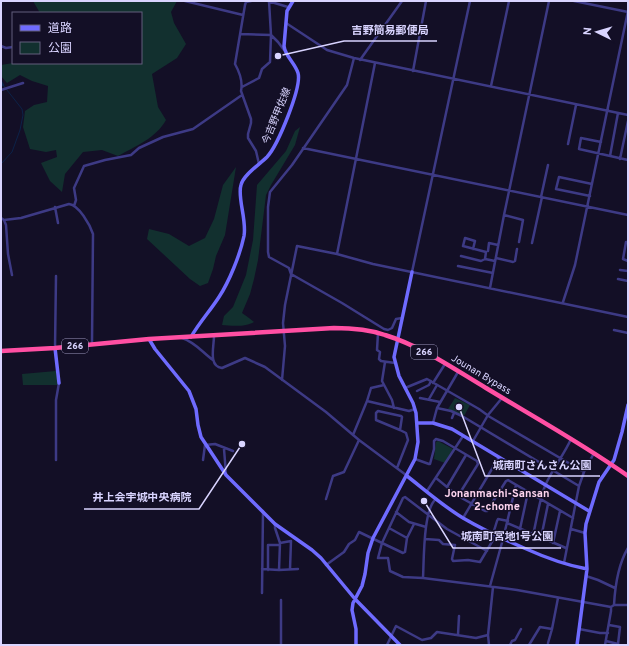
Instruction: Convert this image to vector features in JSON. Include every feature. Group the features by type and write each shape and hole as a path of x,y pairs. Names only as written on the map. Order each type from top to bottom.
{"highway":[{"name":"Jounan Bypass","path":"191,337 334,328 361,329 378,332 417,348 445,364 594,453 628,476"},
{"name":"266","path":"1,351 191,337"}],"street":[{"path":"185,1 243,15"},
{"path":"251,1 246,2 235,64 240,73 242,87 241,91 252,123 248,138 256,151 259,164"},
{"path":"242,87 259,78 262,69 270,62 271,35 268,1 288,7"},
{"path":"284,51 288,7 293,1"},
{"path":"360,60 402,1"},
{"path":"413,71 426,1"},
{"path":"356,645 356,629 352,610 355,599 362,586 368,553 373,538 415,459 418,442 415,410 399,376 395,363 395,350 470,1"},
{"path":"491,86 509,1"},
{"path":"490,288 549,1"},
{"path":"563,302 575,265 628,12 574,1"},
{"path":"286,22 327,50 360,60 454,78 628,115"},
{"path":"240,34 271,35 284,51"},
{"path":"1,46 6,48 12,47"},
{"name":"今吉野甲佐線","path":"191,337 198,324 220,296 232,274 244,237 245,223 240,187 244,179 268,156 277,142 290,108 298,82 298,74 295,66 284,51"},
{"path":"354,58 347,85 269,194 268,252 269,257 289,268 291,274 384,329 388,330 392,328 396,319 402,318"},
{"path":"337,254 375,63"},
{"path":"1,90 22,83"},
{"path":"74,206 76,200 74,188 84,166 130,155 139,148 163,137 193,129 242,95"},
{"path":"568,144 576,105"},
{"path":"610,156 618,113"},
{"path":"620,159 628,121"},
{"path":"601,142 581,138 579,149 628,160"},
{"path":"303,148 628,216"},
{"path":"532,243 548,165"},
{"path":"590,196 556,189 559,177 592,184"},
{"path":"12,275 6,238 7,231 2,219 21,218 69,204 81,212 93,234 92,344"},
{"path":"55,207 58,223"},
{"path":"504,215 523,220 519,242"},
{"path":"473,248 475,241 465,238 463,246 486,252 485,259"},
{"path":"628,242 626,242 623,259 628,260"},
{"path":"488,251 490,243 498,245"},
{"path":"282,380 285,346 283,323 285,305 297,246 337,254 373,264 563,302 628,317"},
{"path":"461,256 481,261 485,259 513,262 515,261 517,249"},
{"path":"458,266 493,273"},
{"path":"620,270 628,271"},
{"path":"56,276 55,348 59,383 56,400 56,460"},
{"path":"618,279 628,281"},
{"path":"614,330 628,333"},
{"path":"378,332 377,350 380,352 379,360 395,363"},
{"path":"213,360 214,335"},
{"path":"180,337 205,352 213,360 214,364 222,368 248,358 265,367 326,412 359,440 436,499 463,518 504,539 564,564 587,570"},
{"path":"149,339 155,349 189,391 196,409 201,437 226,475 263,510 275,524 312,550 355,599 399,645"},
{"path":"385,362 382,381 392,400 394,408"},
{"path":"417,392 432,382 445,364"},
{"path":"434,423 436,408 458,372"},
{"path":"405,388 426,379 584,472"},
{"path":"353,435 371,388 384,385"},
{"path":"429,399 437,385"},
{"path":"420,398 440,402"},
{"path":"473,441 488,415 502,398"},
{"path":"367,401 409,411 415,410"},
{"path":"577,645 587,570 585,533 589,511 599,482 614,460 619,446 628,405"},
{"path":"436,408 454,413 579,486"},
{"path":"397,468 408,440 406,433 376,420 376,413 378,411 401,416 400,430"},
{"path":"452,418 454,413"},
{"path":"417,424 434,423 448,427 589,511"},
{"path":"427,491 464,436"},
{"path":"415,459 430,464 434,449 434,441 436,439 443,441 477,461 478,464 458,496"},
{"path":"533,535 546,485 571,439"},
{"path":"326,499 333,476 344,472 359,440"},
{"path":"205,445 215,444 233,451"},
{"path":"204,460 205,445"},
{"path":"224,448 226,475"},
{"path":"564,564 579,486 584,472 594,453"},
{"path":"447,487 466,455"},
{"path":"463,518 499,457"},
{"path":"436,478 458,496 485,512 508,480 573,518"},
{"path":"489,645 488,635 491,587 516,485"},
{"path":"520,529 528,492"},
{"path":"487,551 447,529 404,497 381,542 378,558 388,558 390,571 403,577 423,578 542,594 610,607 614,605 628,605"},
{"path":"423,578 428,514 432,502 436,499"},
{"path":"541,538 548,504"},
{"path":"262,593 263,510"},
{"path":"553,543 560,511"},
{"path":"396,512 409,522 426,527"},
{"path":"425,539 439,540 443,544 454,545 452,559 454,561 468,560 480,562 495,534 498,519 566,548"},
{"path":"275,524 280,544 279,570"},
{"path":"326,565 344,552 349,544 355,540 359,532 404,553 407,538 414,524"},
{"path":"389,528 407,538"},
{"path":"570,529 585,533"},
{"path":"268,570 268,545 292,541 290,569"},
{"path":"614,605 615,588 624,554 628,548"},
{"path":"262,569 298,569"},
{"path":"586,576 615,588"},
{"path":"548,643 558,598"},
{"path":"281,600 281,645"},
{"path":"605,645 608,633 610,607"},
{"path":"458,635 459,616"},
{"path":"606,641 618,644 620,627 609,625"},
{"path":"387,645 396,626 422,640 431,638 437,632 476,638 488,635"},
{"path":"529,645 540,627 552,629"},
{"path":"510,645 512,641 515,640 521,629"},
{"path":"579,629 608,633"}],"green space":[{"path":"33,1 177,1 171,12 174,23 186,44 177,58 152,74 158,107 166,120 157,132 145,141 118,156 102,150 83,152 65,174 62,192 50,181 41,163 57,157 56,150 46,152 30,149 23,127 25,111 34,105 47,102 48,86 20,75 7,83 1,76 1,65 12,63 142,64 142,12 39,12"},
{"path":"300,127 295,145 266,195 258,260 250,294 242,313 254,322 251,324 234,326 222,325 224,316 233,307 246,275 253,240 257,185 286,151 295,131"},
{"path":"236,167 225,235 216,256 208,283 200,286 190,279 147,239 149,229 169,234 189,246 205,238 214,219 223,185"},
{"path":"56,371 58,385 23,385 22,374"},
{"path":"455,398 470,405 464,416 448,409"},
{"path":"438,441 453,449 445,463 434,459 436,442"}],"waterway":[{"path":"1,164 12,152 20,130 23,115 22,109 3,85"}],"place":[{"name":"吉野簡易郵便局","path":"278,56"},
{"name":"城南町さんさん公園","path":"459,407"},
{"name":"井上会宇城中央病院","path":"242,444"},
{"name":"城南町宮地1号公園","path":"424,501"}],"district":[{"name":"Jonanmachi-Sansan 2-chome","path":"497,500"}]}
